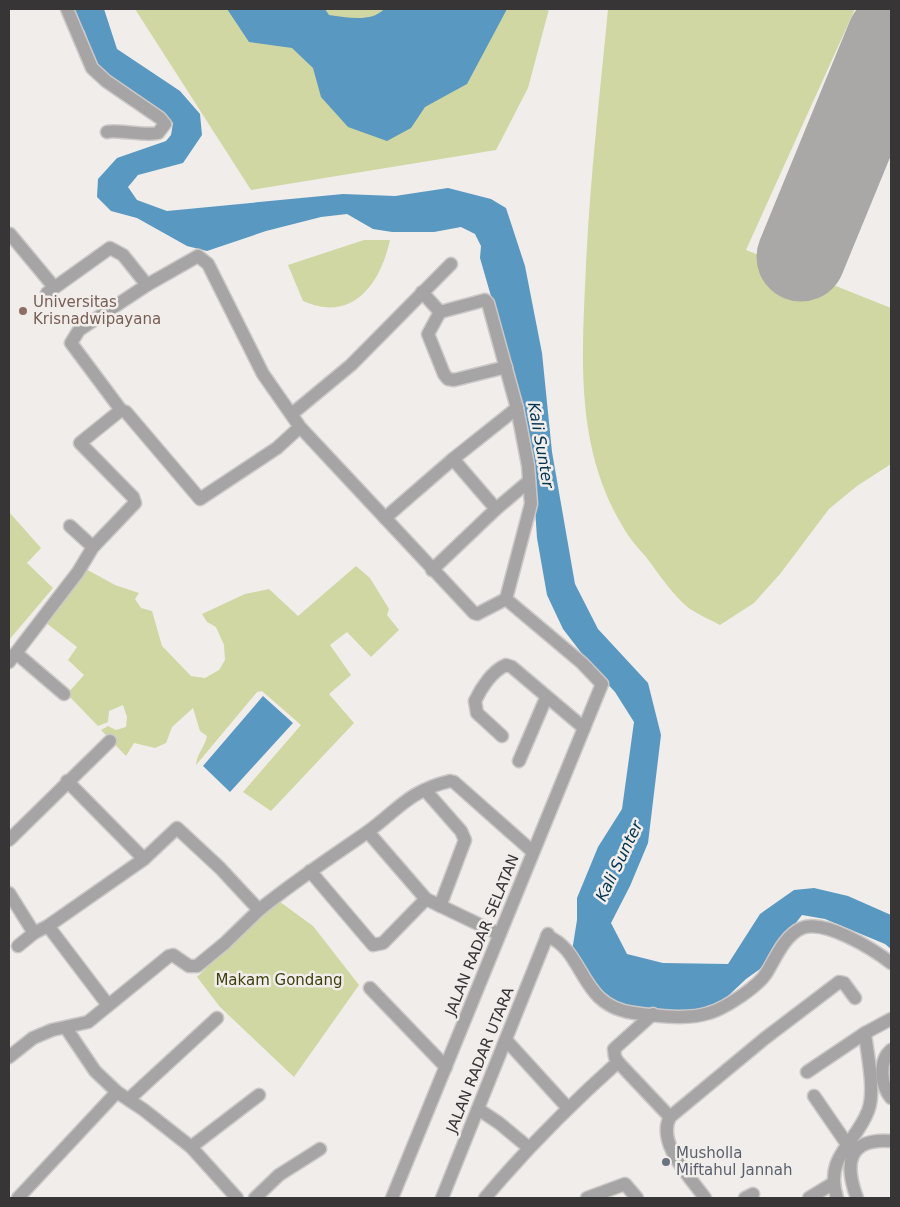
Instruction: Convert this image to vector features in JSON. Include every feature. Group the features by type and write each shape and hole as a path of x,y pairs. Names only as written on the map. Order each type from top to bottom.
{"street":[{"path":"66,9 92,68 106,81 160,118 165,124 158,134 133,135 113,130 107,132"},
{"path":"10,234 51,290 110,248 123,255 147,285"},
{"path":"300,426 277,448 200,499 126,412 121,410 71,344 79,330 183,263 198,256 201,257 208,264 263,374 293,413 300,426 432,570 476,614 506,599 529,513 529,480 517,408 506,367 488,303 485,300 440,312 428,334 444,374 448,379 454,380 506,367"},
{"path":"293,413 351,365 451,264"},
{"path":"422,292 440,312"},
{"path":"385,518 453,459 517,408"},
{"path":"64,694 12,657 78,572 94,547 135,503 133,497 80,443 121,410"},
{"path":"453,459 496,509"},
{"path":"432,570 529,480"},
{"path":"70,526 94,547"},
{"name":"JALAN RADAR SELATAN","path":"392,1198 602,684 582,663 506,599"},
{"path":"502,736 477,713 474,707 478,694 499,668 506,665 512,667 546,698 584,728"},
{"path":"519,761 546,698"},
{"path":"9,840 67,781 110,741"},
{"path":"67,781 144,859"},
{"path":"9,1056 33,1038 88,1022 171,955 189,966 197,966 225,944 259,910 310,871 368,832 405,799 445,782 454,782 533,852"},
{"path":"425,790 461,831 465,840 440,906"},
{"path":"18,946 34,933 48,926 144,859 177,828 220,868 259,910"},
{"path":"368,832 426,899 500,934"},
{"path":"310,871 373,945 383,943 426,899"},
{"path":"9,893 34,933"},
{"path":"48,926 108,1005"},
{"path":"670,1117 614,1057 614,1049 653,1014 679,1016 713,1012 743,994 760,980 789,938 803,928 824,928 874,950 891,963"},
{"name":"JALAN RADAR UTARA","path":"442,1198 548,935 561,944 587,984 601,999 625,1011 653,1014"},
{"path":"705,1198 670,1148 667,1123 670,1117 764,1039 839,982 844,983 856,998"},
{"path":"370,988 446,1067"},
{"path":"129,1099 217,1018"},
{"path":"807,1072 891,1018"},
{"path":"66,1028 87,1062 117,1092 129,1099 191,1147 238,1198"},
{"path":"837,1198 832,1184 834,1168 868,1111 871,1096 865,1033"},
{"path":"506,1040 567,1108"},
{"path":"891,1050 884,1059 883,1066 884,1087 891,1098"},
{"path":"485,1198 528,1148 567,1108 618,1062"},
{"path":"18,1198 117,1092"},
{"path":"191,1147 259,1095"},
{"path":"814,1096 847,1144"},
{"path":"478,1109 500,1123 528,1148"},
{"path":"857,1198 849,1172 850,1160 864,1143 870,1141 891,1141"},
{"path":"255,1198 290,1166 320,1149"},
{"path":"587,1198 625,1184 637,1198"},
{"path":"809,1198 832,1184"}],"green space":[{"path":"135,9 549,9 528,88 496,150 251,190"},
{"path":"608,9 855,9 746,250 891,308 891,464 857,486 829,509 780,574 754,603 720,625 684,604 628,535 607,496 596,465 589,432 583,366 584,299 590,201"},
{"path":"364,240 390,240 379,272 361,296 349,303 336,307 320,307 303,301 288,265"},
{"path":"9,512 41,548 27,563 53,588 9,640"},
{"path":"356,566 370,578 389,609 387,615 399,630 371,657 347,632 330,645 351,675 329,694 354,723 271,811 243,792 301,725 262,691 257,692 196,765 207,736 200,731 193,708 172,727 166,743 155,748 134,743 126,756 101,730 108,726 116,730 126,727 127,717 123,705 109,711 108,722 98,726 67,694 84,675 68,660 77,647 45,622 84,568 115,585 139,593 135,599 141,608 152,611 162,646 191,676 205,678 219,670 225,660 224,645 216,627 207,622 202,614 245,594 269,589 298,616"},
{"name":"Makam Gondang","path":"276,899 313,926 359,985 294,1077 220,1007 197,977"}],"water":[{"name":"Kali Sunter","path":"70,9 104,9 117,49 180,91 200,114 202,135 183,163 138,175 128,187 137,200 167,211 343,194 395,196 448,188 491,199 506,208 525,266 542,353 552,452 575,584 598,629 648,683 661,735 648,843 630,886 611,923 627,954 663,963 728,964 760,914 794,890 814,888 848,896 891,915 891,949 885,944 825,919 802,915 760,969 746,979 711,1012 632,1011 593,988 572,951 577,920 577,898 598,847 622,809 634,722 615,692 593,668 563,629 547,595 537,538 532,464 516,383 480,258 481,246 475,234 461,227 434,232 392,232 373,229 347,214 321,217 266,231 207,251 187,246 137,218 111,211 97,197 98,179 117,158 166,141 171,135 173,123 99,74 85,32"},
{"path":"227,9 325,9 329,15 366,18 384,9 507,9 467,84 425,107 411,128 387,141 348,127 321,97 313,68 292,48 249,42"},
{"path":"263,696 293,723 230,792 203,766"}],"runway":[{"path":"801,257 891,38"}],"place":[{"name":"Universitas Krisnadwipayana","path":"23,311"},
{"name":"Musholla Miftahul Jannah","path":"666,1162"}]}
